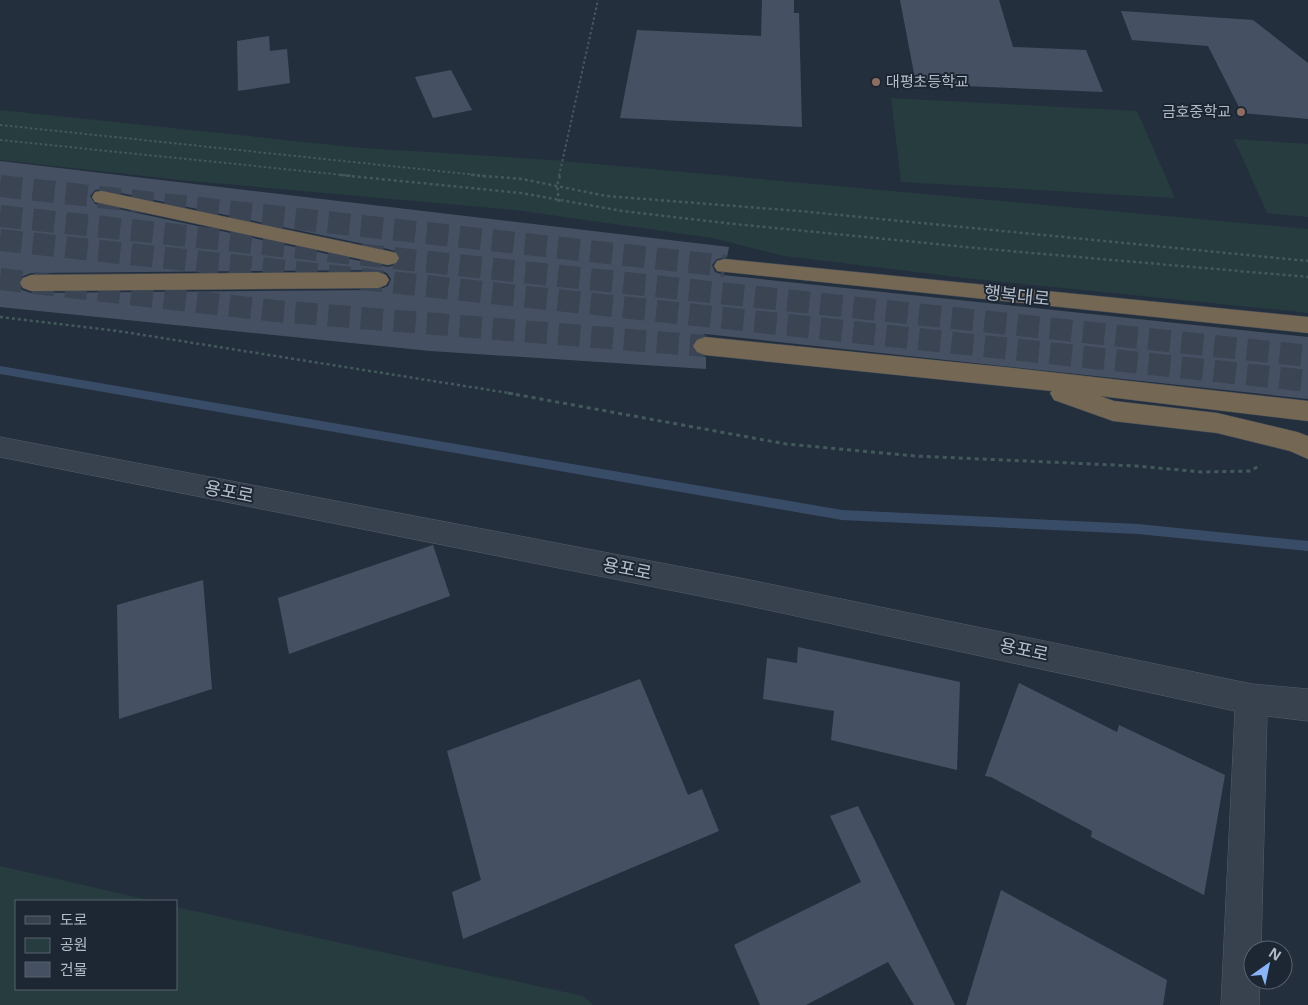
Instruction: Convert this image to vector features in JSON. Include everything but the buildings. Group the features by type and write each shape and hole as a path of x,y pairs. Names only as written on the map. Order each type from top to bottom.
{"highway":[{"path":"102,198 388,258"},
{"name":"행복대로","path":"725,266 1308,325"},
{"path":"31,283 378,280"},
{"path":"705,346 1022,378 1308,411"},
{"path":"1022,378 1113,411 1217,423 1302,445"}],"street":[{"name":"용포로","path":"0,447 745,592 1252,698 1308,705"},
{"path":"1240,1005 1252,698"}],"path":[{"path":"559,202 557,186 598,0"},
{"path":"0,125 377,166 522,179 606,196 799,211 1308,261"},
{"path":"0,140 521,193 559,202 650,214 885,240 1308,277"},
{"path":"0,317 118,331 403,375 796,445 915,456 1136,466 1202,472 1250,471 1302,445"}],"green space":[{"path":"891,98 1137,111 1175,198 901,182"},
{"path":"0,110 362,148 552,160 1308,229 1308,313 965,278 784,256 712,238 515,210 180,180 0,160"},
{"path":"1234,139 1308,144 1308,217 1267,213"},
{"path":"0,866 149,900 15,900 15,990 178,990 178,907 583,996 593,1005 0,1005"}],"waterway":[{"path":"0,370 842,515 1138,529 1308,546"}],"tunnel":[{"path":"0,186 725,266"},
{"path":"0,216 1308,356"},
{"path":"0,240 1308,381"},
{"path":"0,279 276,311 705,346"}],"place":[{"name":"대평초등학교","path":"876,82"},
{"name":"금호중학교","path":"1241,112"}]}
